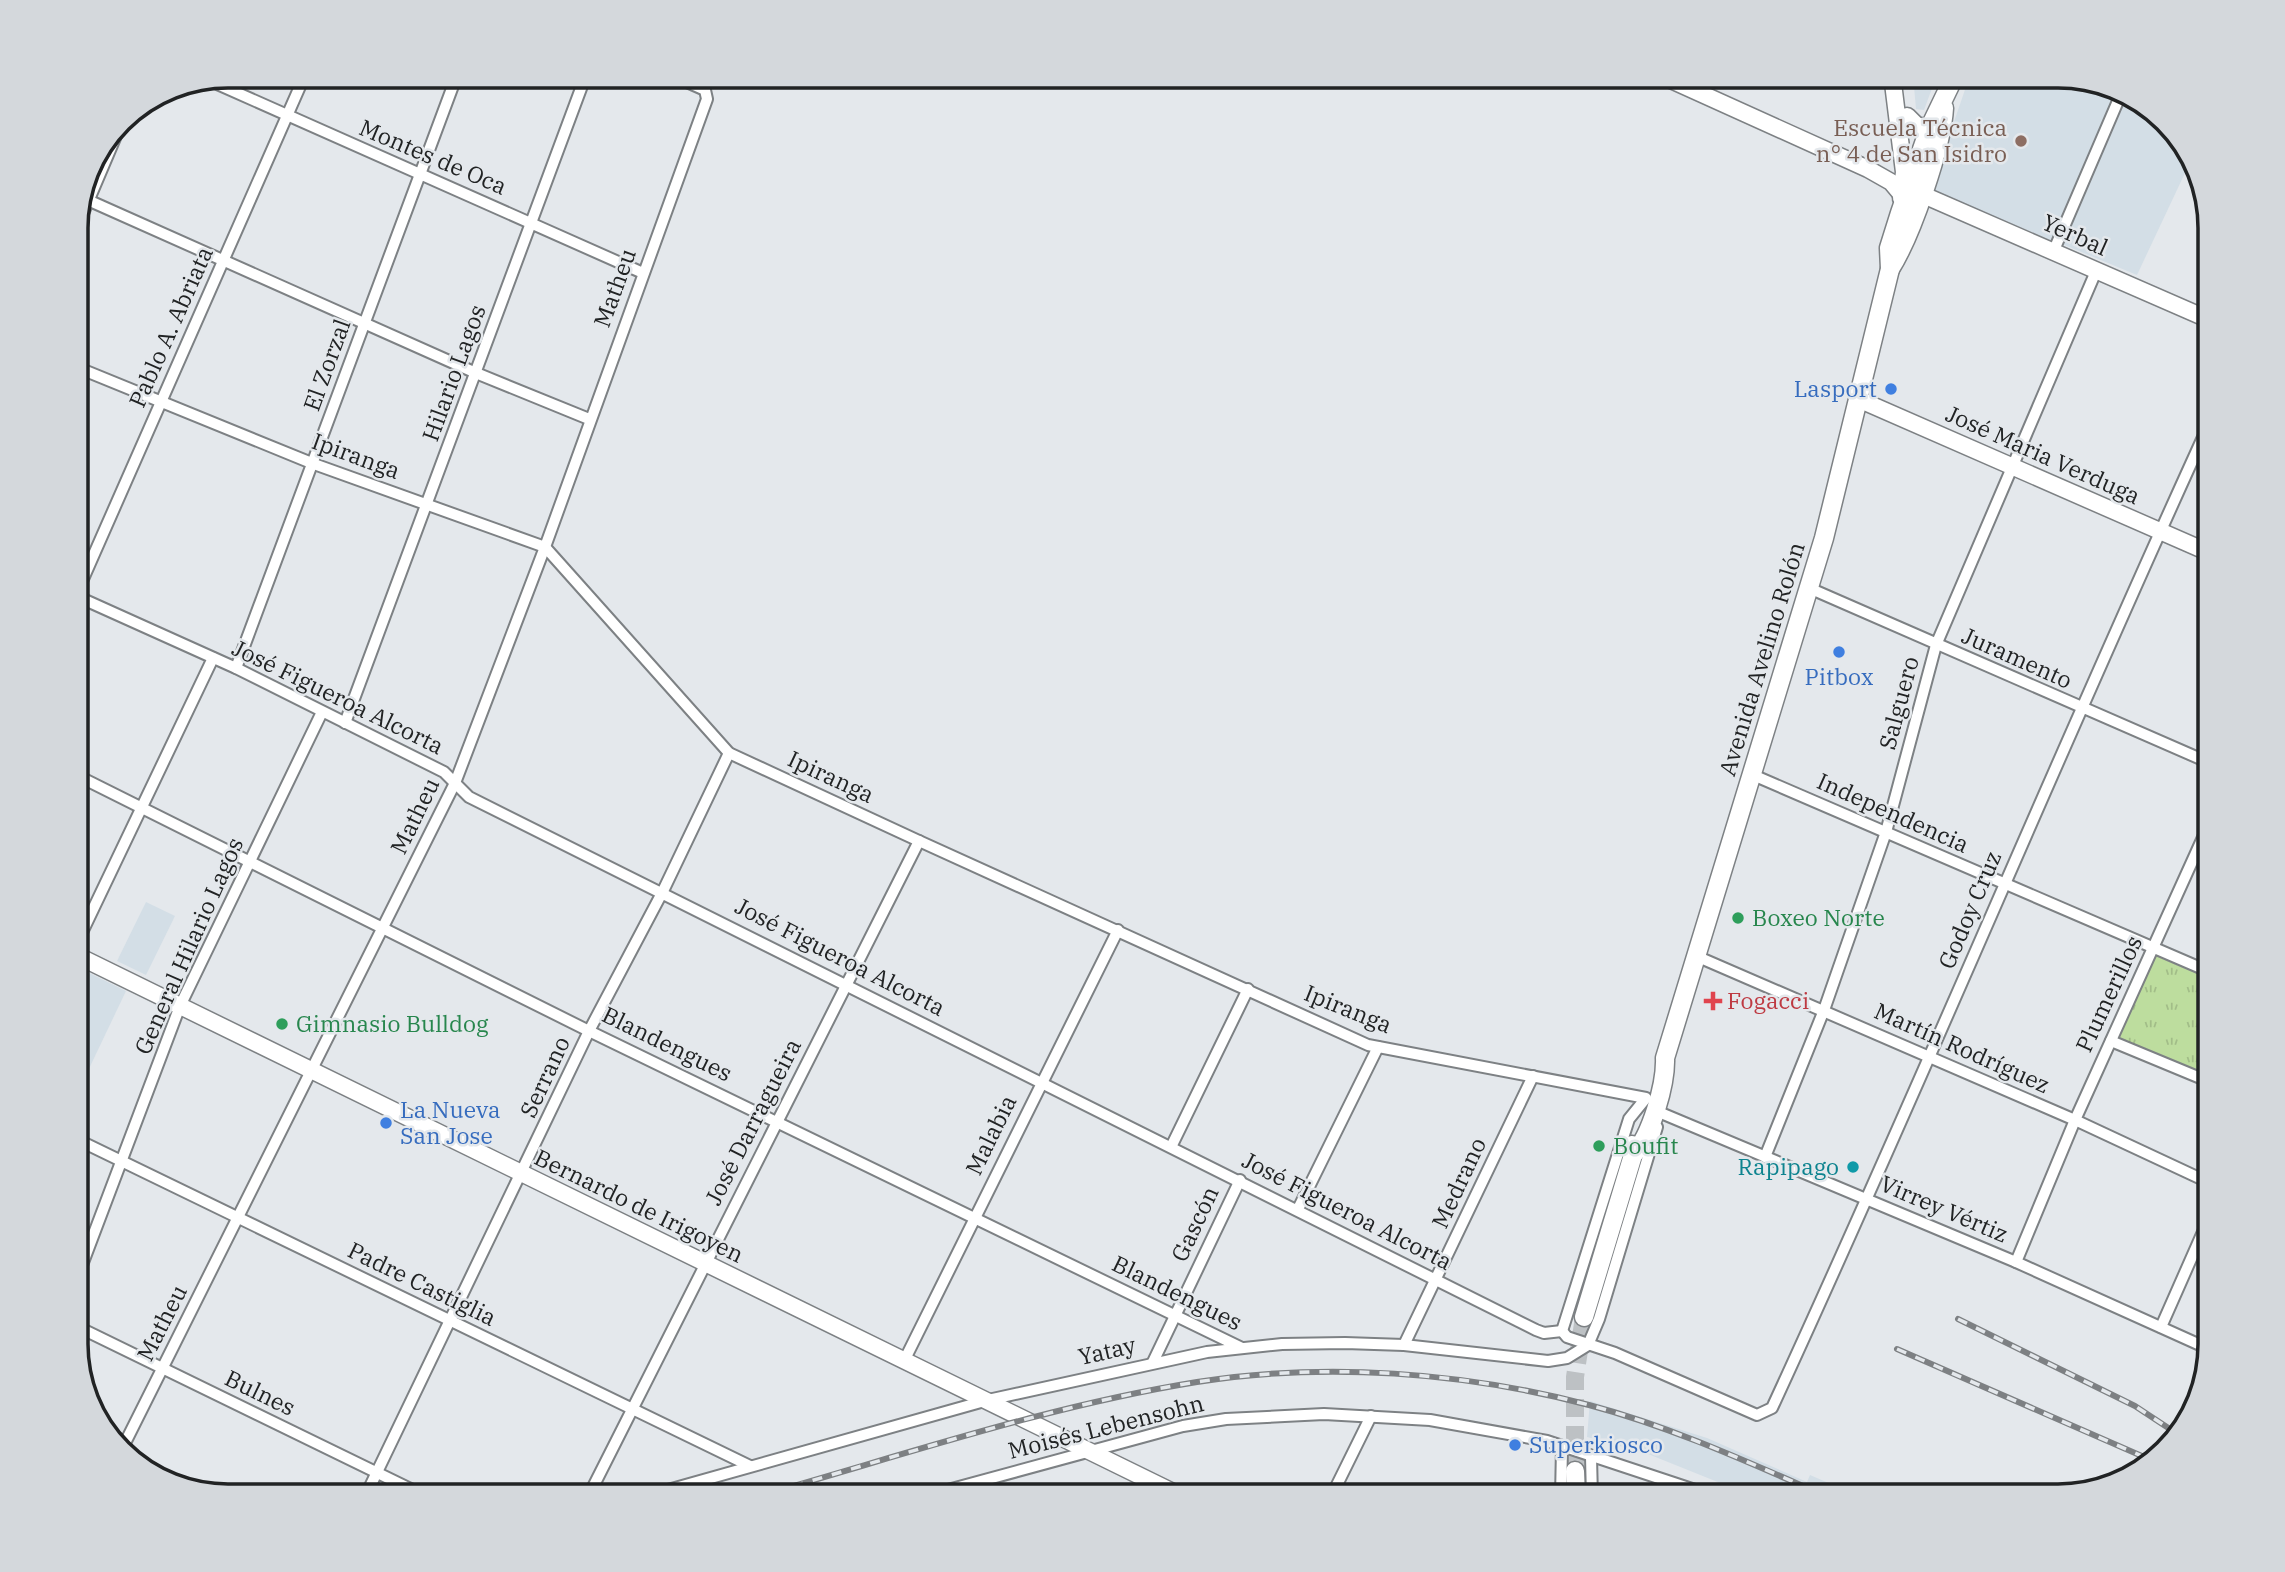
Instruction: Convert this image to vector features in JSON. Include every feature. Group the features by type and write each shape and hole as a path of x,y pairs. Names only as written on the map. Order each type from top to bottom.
{"main road":[{"name":"Avenida Avelino Rolón","path":"1890,270 1889,248 1900,214 1929,129 1950,87"},
{"name":"Avenida Avelino Rolón","path":"1584,1317 1633,1155 1643,1145 1665,1074 1665,1058 1809,588 1890,270 1901,251 1943,128 1945,101"},
{"path":"1907,117 1916,126 1929,129"},
{"path":"1575,1471 1576,1484"}],"street":[{"path":"1687,87 1868,169 1884,178 1901,194"},
{"path":"1893,87 1899,155 1904,172"},
{"path":"1900,214 1904,172 1910,147 1903,87"},
{"name":"Montes de Oca","path":"226,88 643,273"},
{"name":"Pablo A. Abriata","path":"88,568 299,88"},
{"name":"El Zorzal","path":"236,668 452,88"},
{"name":"Hilario Lagos","path":"345,723 581,88"},
{"name":"Matheu","path":"126,1441 455,783 545,547 707,94 700,88"},
{"path":"2054,250 2118,101"},
{"path":"1868,169 1875,171 1890,167 1899,155"},
{"path":"1884,178 1895,178 1904,172"},
{"name":"Yerbal","path":"1921,194 2198,315"},
{"path":"90,201 476,373 589,419"},
{"name":"Salguero","path":"1765,1157 1824,1010 1886,832 1936,645 2097,269"},
{"name":"Ipiranga","path":"88,372 314,464 545,547 729,753 1378,1048 1533,1076 1655,1104"},
{"name":"José Maria Verduga","path":"1858,399 2198,548"},
{"name":"Godoy Cruz","path":"1766,1412 1772,1408 1868,1200 2004,884 2198,448"},
{"name":"Juramento","path":"1809,588 2082,710 2198,758"},
{"name":"José Figueroa Alcorta","path":"88,601 236,668 444,772 469,797 1172,1145 1544,1334 1562,1331 1567,1337 1615,1353 1756,1415 1766,1412"},
{"path":"88,920 213,658"},
{"name":"General Hilario Lagos","path":"88,1250 180,1006 322,712"},
{"name":"Serrano","path":"372,1484 523,1174 589,1031 663,891 729,753"},
{"name":"Independencia","path":"1752,775 2198,967"},
{"name":"Blandengues","path":"88,781 589,1031 1242,1348"},
{"name":"José Darragueira","path":"594,1484 919,841"},
{"name":"Plumerillos","path":"2016,1262 2075,1120 2198,848"},
{"name":"Malabia","path":"904,1361 1118,930"},
{"name":"Martín Rodríguez","path":"1696,956 2075,1120 2198,1178"},
{"name":"Bernardo de Irigoyen","path":"88,961 1157,1484"},
{"path":"1172,1145 1248,989"},
{"path":"2111,1041 2198,1077"},
{"path":"1298,1209 1378,1048"},
{"name":"Medrano","path":"1404,1345 1533,1076"},
{"name":"Virrey Vértiz","path":"1655,1104 1765,1157 2016,1262 2198,1344"},
{"name":"Avenida Avelino Rolón","path":"1562,1331 1629,1119 1655,1104"},
{"name":"Avenida Avelino Rolón","path":"1588,1345 1599,1319 1655,1104"},
{"name":"Padre Castiglia","path":"88,1145 750,1466"},
{"name":"Gascón","path":"1153,1362 1240,1180"},
{"path":"2161,1327 2198,1243"},
{"name":"Bulnes","path":"88,1332 400,1484"},
{"name":"Yatay","path":"688,1484 988,1400 1153,1362 1242,1348 1345,1343 1404,1345 1548,1361 1567,1358 1588,1345"},
{"name":"Moisés Lebensohn","path":"968,1484 1183,1426 1226,1419 1324,1414 1430,1420 1547,1441 1675,1484"},
{"path":"1337,1484 1371,1416"},
{"path":"1561,1484 1562,1447"},
{"path":"1591,1457 1592,1484"}],"shaded area":[{"path":"1914,87 1933,87 1924,110 1916,109"},
{"name":"Escuela Técnica n° 4 de San Isidro","path":"1966,87 2058,87 2094,92 2112,99 2052,241 1931,189"},
{"path":"2123,104 2150,122 2163,135 2186,171 2137,275 2062,244"},
{"path":"146,902 175,916 146,975 117,961"},
{"path":"88,972 126,991 88,1071"},
{"path":"1590,1401 1707,1438 1807,1482 1810,1475 1831,1484 1723,1484 1648,1454 1587,1437"}],"green space":[{"path":"2154,955 2198,974 2198,1070 2117,1037"}],"tunnel":[{"path":"1575,1471 1575,1377 1584,1317"}],"railway":[{"path":"1958,1319 2135,1406 2169,1429"},
{"path":"1897,1349 2143,1456"},
{"path":"799,1484 974,1433 1141,1392 1245,1376 1344,1372 1444,1378 1542,1394 1589,1405 1681,1435 1798,1484"}],"place":[{"name":"Escuela Técnica n° 4 de San Isidro","path":"2021,141"},
{"name":"Lasport","path":"1891,389"},
{"name":"Pitbox","path":"1839,652"},
{"name":"Boxeo Norte","path":"1738,918"},
{"name":"Fogacci","path":"1713,1001"},
{"name":"Gimnasio Bulldog","path":"282,1024"},
{"name":"La Nueva San Jose","path":"386,1123"},
{"name":"Boufit","path":"1599,1146"},
{"name":"Rapipago","path":"1853,1167"},
{"name":"Superkiosco","path":"1515,1445"}]}
